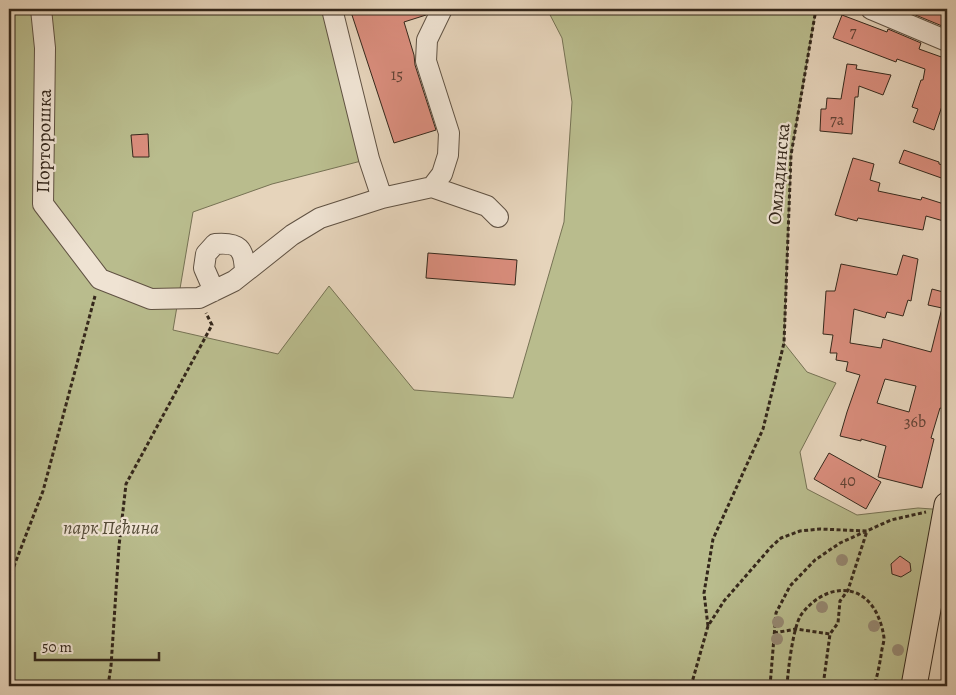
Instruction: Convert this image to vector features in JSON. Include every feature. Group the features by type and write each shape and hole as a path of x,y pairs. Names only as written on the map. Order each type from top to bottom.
{"main road":[{"path":"914,686 947,507"}],"street":[{"name":"Порторошка","path":"41,9 45,48 43,204 100,279"},
{"path":"332,9 369,159 382,198"},
{"path":"432,186 442,174 448,155 449,133 426,61 426,40 442,9"},
{"path":"871,9 947,41"},
{"path":"100,279 151,299 206,294 234,281 292,234 320,218 382,198 432,186 487,206 498,217"},
{"path":"206,294 204,268 206,254 215,244 229,243 239,248 245,257 245,272"}],"path":[{"name":"Омладинска","path":"708,626 704,593 713,540 763,429 784,343 791,155 816,9"},
{"path":"9,579 43,491 100,279"},
{"path":"108,686 126,484 212,325 206,294"},
{"path":"793,686 770,684 776,614 790,586 815,560 840,543 891,520 947,507"},
{"path":"691,686 708,626 724,601 770,547 782,538 800,531 867,531"},
{"path":"823,686 830,634 838,623 840,601 848,590 867,531"},
{"path":"787,686 796,628 801,616 819,598 836,590 848,590 862,595 871,603 880,620 884,638 874,686"},
{"path":"774,633 796,628 830,634"}],"green space":[{"name":"парк Пећина","path":"9,9 332,9 369,159 272,184 193,212 173,330 278,354 329,286 414,390 513,398 564,222 572,102 562,38 547,9 816,9 791,155 784,343 807,372 836,383 800,452 807,489 857,515 918,508 946,510 914,686 9,686"}],"building":[{"path":"350,9 429,9 426,15 404,22 414,55 415,65 436,130 394,143"},
{"path":"901,9 947,9 947,28"},
{"path":"842,15 887,32 888,29 921,43 919,49 947,59 947,91 934,130 913,122 918,109 912,107 921,80 923,80 925,69 897,59 896,62 833,38"},
{"path":"847,64 857,65 856,69 891,75 883,95 859,86 858,97 855,97 852,134 820,131 821,109 826,109 827,98 841,99"},
{"path":"148,134 149,157 133,157 131,135"},
{"path":"904,150 947,166 947,180 899,163"},
{"path":"853,158 874,164 870,180 880,183 878,191 921,200 922,197 947,205 947,222 926,216 923,230 858,218 857,221 835,215"},
{"path":"428,253 517,260 515,285 426,278"},
{"path":"903,255 918,259 911,301 908,300 903,316 887,312 885,318 854,309 850,343 881,348 883,339 931,352 942,308 928,305 932,289 947,293 947,398 945,409 940,408 931,438 934,439 922,488 878,477 886,446 861,439 861,441 840,436 860,375 846,371 848,362 836,360 837,353 830,353 833,335 823,334 826,291 835,291 841,264 897,275","holes":["885,379 916,386 909,412 877,403"]},
{"path":"829,453 881,482 866,509 814,479"},
{"path":"900,556 910,563 911,571 901,577 892,574 891,564"}]}
